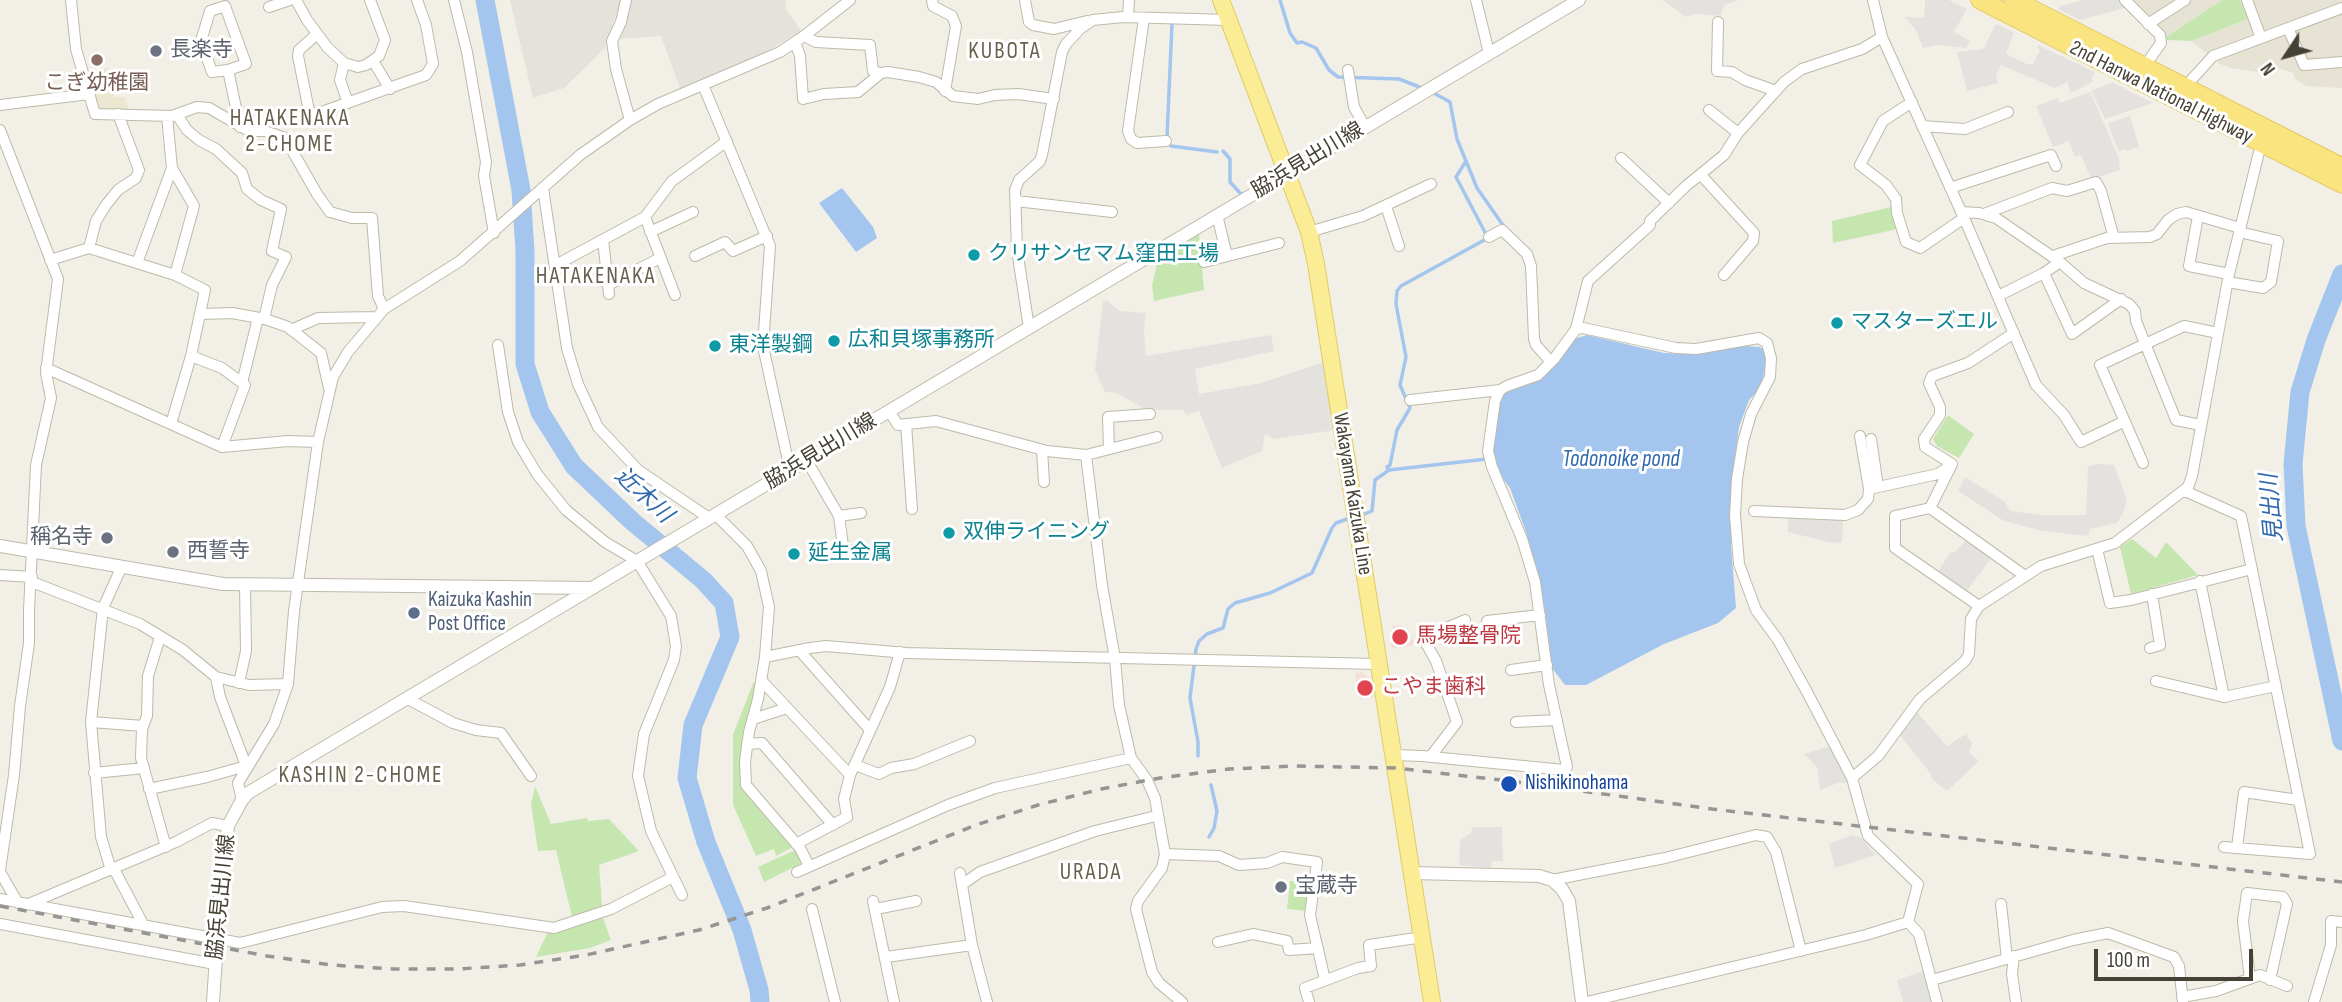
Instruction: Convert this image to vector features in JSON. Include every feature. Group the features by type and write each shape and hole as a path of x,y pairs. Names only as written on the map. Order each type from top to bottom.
{"highway":[{"name":"2nd Hanwa National Highway","path":"1980,0 2342,184"},
{"name":"2nd Hanwa National Highway","path":"2014,0 2342,167"}],"main road":[{"name":"Wakayama Kaizuka Line","path":"1222,0 1309,232 1325,315 1432,1002"}],"street":[{"path":"71,0 76,49 95,114 172,116 197,107 209,108 249,131 277,134 285,138 330,212 352,218 372,218 380,313"},
{"path":"269,7 290,0"},
{"path":"296,0 317,34 344,63 358,67 373,61 383,49 386,40 370,0"},
{"path":"317,34 303,46 299,56 309,111 316,114 426,75 433,64 418,0"},
{"path":"454,0 467,52 486,162 484,176 496,231"},
{"path":"626,0 621,22 612,41 615,69 630,120"},
{"path":"242,800 238,783 274,724 288,684 318,442 330,388 339,365 380,313 460,261 580,155 658,104 761,61 799,39 850,0"},
{"path":"932,0 933,6 952,16 956,26 945,91"},
{"path":"1025,0 1033,25 1057,28 1093,20 1128,17 1229,20"},
{"path":"1128,17 1129,0"},
{"path":"1476,0 1489,53"},
{"name":"脇浜見出川線","path":"213,1002 216,940 228,826 242,800 258,787 1579,0"},
{"path":"1873,0 1882,37 2036,385 2064,415 2081,442 2123,422"},
{"path":"2125,0 2160,35 2161,43 2144,67"},
{"path":"2247,0 2261,38"},
{"path":"2148,24 2188,2"},
{"path":"225,6 246,64 228,70 212,72 201,41 210,11 225,6"},
{"path":"2184,88 2213,57 2342,8"},
{"path":"1144,18 1128,131 1130,139 1137,143 1166,141"},
{"path":"1028,328 1017,250 1015,190 1018,180 1040,161 1062,52 1081,28 1093,20"},
{"path":"1718,22 1717,71 1732,72 1745,80 1776,91"},
{"path":"1057,28 1066,44"},
{"path":"2288,28 2304,65 2342,62"},
{"path":"1410,400 1500,390 1538,375 1576,329 1588,281 1650,225 1650,221 1669,203 1724,155 1738,133 1776,91 1802,69 1861,49 1882,37"},
{"path":"799,39 803,99 824,94 858,92 881,73"},
{"path":"799,39 870,45 873,71 936,82 953,96 978,99 1018,94 1054,99"},
{"path":"373,61 390,89"},
{"path":"344,63 340,80 348,103"},
{"path":"228,70 240,127"},
{"path":"1349,70 1354,107 1365,127"},
{"path":"703,85 770,246 763,346 790,470"},
{"path":"0,105 89,94"},
{"path":"1912,102 1883,121 1860,165 1886,185 1896,198 1906,242 1920,248 1963,215 1984,214 2052,188 2067,191 2096,182 2114,238"},
{"path":"1709,110 1738,133"},
{"path":"1923,126 1965,129 2008,112"},
{"path":"89,248 96,221 106,205 118,190 136,178 139,170 118,114"},
{"path":"137,263 172,168 172,116"},
{"path":"172,116 199,141 216,149 242,173 247,189 261,200 281,209 272,251 286,257 272,285 242,383"},
{"path":"0,130 58,279 47,368 51,398 36,465 29,642 0,871 22,904"},
{"path":"556,265 645,217 672,181 727,141"},
{"path":"1852,778 1878,756 1920,699 1965,662 1969,654 1971,619 1979,606 2040,566 2115,543 2185,491 2192,476 2228,278 2261,144"},
{"path":"1950,188 2051,155 2056,166"},
{"path":"1621,158 1669,203"},
{"path":"172,168 194,205 174,275"},
{"path":"1701,175 1754,233 1754,242 1724,275"},
{"path":"1309,232 1363,216 1431,184"},
{"path":"542,190 568,348 578,384 598,426 638,470 747,546 761,571 769,607 762,681 747,744 747,788 796,844 809,866"},
{"path":"1016,201 1112,212"},
{"path":"1386,206 1399,246"},
{"path":"650,232 693,212"},
{"path":"1998,296 2044,273 2057,259 2086,243 2114,238 2150,237 2157,234 2168,220 2186,212 2278,241 2271,282 2263,288 2189,266 2197,216"},
{"path":"1984,214 1996,218 2057,259 2084,282 2129,303 2176,421 2202,425"},
{"path":"1217,215 1227,256"},
{"path":"645,217 675,295"},
{"path":"1489,237 1502,230 1527,254 1531,266 1534,339 1551,362"},
{"path":"695,256 723,238 733,251 767,236"},
{"path":"603,240 608,290 660,258"},
{"path":"1204,262 1279,243"},
{"path":"50,260 89,248 174,275 205,290 191,356 171,424"},
{"path":"2044,273 2072,334 2121,299"},
{"path":"201,314 232,313 261,318 291,330 321,353 330,388"},
{"path":"291,330 317,317 380,313"},
{"path":"2143,463 2100,365 2185,326 2218,333"},
{"path":"1576,329 1583,328 1676,348 1696,349 1759,338 1767,343 1771,358 1770,377 1751,414 1737,479 1735,535 1739,564 1756,610 1790,661 1852,778 1868,836 1918,884 1908,922"},
{"path":"1952,464 1925,447 1924,439 1940,415 1940,407 1928,383 1932,376 1968,363 2014,333"},
{"path":"498,345 508,412 518,442 537,474 566,510 605,542 637,561 671,616 674,660 644,734 638,776 651,831 682,895"},
{"path":"191,356 222,368 246,385 222,447"},
{"path":"47,368 222,447 288,441 318,442"},
{"path":"1394,755 1431,756 1564,770 1567,767 1529,559 1488,451 1495,401 1500,390"},
{"path":"889,411 898,425 936,421 1041,450 1086,455 1157,438"},
{"path":"1109,449 1108,417 1150,414"},
{"path":"906,424 904,467 909,504"},
{"path":"1754,511 1845,515 1858,510 1873,488 1866,438"},
{"path":"1041,450 1044,482"},
{"path":"1086,455 1119,705 1131,758 1155,798 1156,816 1165,854 1161,868 1138,901 1136,909 1152,972 1158,983 1182,1002"},
{"path":"807,461 839,516 846,551 866,549"},
{"path":"1873,488 1938,474 1952,464"},
{"path":"1930,508 1952,464"},
{"path":"2185,491 2241,516 2310,854 2224,847"},
{"path":"1979,606 1895,548 1895,516 1930,508 2025,576"},
{"path":"839,516 860,513"},
{"path":"0,546 223,584 298,587 594,588"},
{"path":"2097,549 2110,603 2252,569"},
{"path":"121,566 103,608 90,722 101,836 112,869 143,924"},
{"path":"0,575 32,580 140,624 183,650 216,677 249,685 288,684"},
{"path":"2200,581 2224,697"},
{"path":"239,683 246,651 245,585"},
{"path":"2150,648 2160,645 2152,594"},
{"path":"1487,621 1540,615"},
{"path":"1431,756 1457,722 1436,661 1423,638 1465,620"},
{"path":"160,637 148,676 147,716 141,758 166,847"},
{"path":"765,657 826,646 900,652 1378,664"},
{"path":"799,650 870,730"},
{"path":"796,844 847,817 844,799 852,770 890,687 900,652"},
{"path":"1511,670 1547,665"},
{"path":"216,677 220,697 247,767"},
{"path":"762,681 852,770 879,774 891,768 914,764 970,741"},
{"path":"2157,681 2224,697 2276,686"},
{"path":"407,698 453,723 476,730 501,733 531,776"},
{"path":"753,719 787,708"},
{"path":"1516,722 1557,720"},
{"path":"90,722 144,726"},
{"path":"747,744 762,743 833,825"},
{"path":"797,872 948,805 995,788 1131,758"},
{"path":"149,789 247,767"},
{"path":"94,773 144,768"},
{"path":"2237,848 2244,792 2298,800"},
{"path":"987,1002 972,945 961,879 1095,831 1156,816"},
{"path":"22,904 166,847 212,822 228,826"},
{"path":"1552,880 1665,858 1756,835 1767,838 1776,852 1801,951"},
{"path":"1165,854 1219,856 1239,865 1267,863 1282,857 1317,862 1310,915 1325,980"},
{"path":"1412,873 1539,876 1552,880 1562,889 1569,901 1584,1002 1801,951 1908,922"},
{"path":"0,899 240,943 382,906 404,906 554,928 611,909 673,877"},
{"path":"2250,979 2243,921 2248,893 2283,897 2287,904 2270,980"},
{"path":"894,1002 875,905 916,901"},
{"path":"2001,904 2016,1002"},
{"path":"812,909 835,1002"},
{"path":"2314,1002 2331,945 2331,921 2342,922"},
{"path":"1908,922 1919,934 1937,1002"},
{"path":"2,926 215,964"},
{"path":"1932,980 2083,937 2110,933 2174,957 2179,966 2183,1000 2260,975 2287,986"},
{"path":"1218,942 1253,934 1287,942 1289,950 1318,948"},
{"path":"1309,1002 1305,988 1357,968 1371,966 1369,945 1423,937"},
{"path":"886,957 972,945"}],"shaded area":[{"path":"510,0 621,0 605,48 564,88 533,98"},
{"path":"630,0 786,0 785,7 801,31 755,58 681,91 661,36 620,39"},
{"path":"1663,0 1739,0 1724,5 1721,16 1695,14 1686,17"},
{"path":"1925,0 1949,0 1967,9 1954,32 1970,41 1966,48 1939,45 1923,48 1916,30 1905,17 1924,18"},
{"path":"2083,0 2121,0 2125,8 2080,20 2058,9 2060,6"},
{"path":"2132,0 2222,0 2166,37"},
{"path":"2240,0 2342,0 2342,88 2307,86 2295,79 2293,73 2278,68 2257,72 2231,68 2220,64 2191,41 2248,19"},
{"path":"1996,24 2014,32 2006,54 2033,64 2040,50 2038,45 2095,72 2091,78 2094,81 2071,93 2067,82 2055,88 2001,65 1996,76 1998,83 1967,91 1957,52 1983,49"},
{"path":"108,68 114,97 125,97 129,110 98,110 86,72"},
{"path":"2112,82 2153,103 2105,119 2091,91"},
{"path":"2090,92 2119,158 2120,170 2091,179 2081,155 2075,157 2069,141 2053,147 2036,106 2058,98 2060,103"},
{"path":"2130,116 2139,147 2118,151 2108,123"},
{"path":"1106,300 1120,311 1146,313 1146,356 1271,335 1274,351 1195,369 1199,394 1261,383 1327,361 1336,430 1273,439 1265,434 1262,451 1222,468 1199,411 1187,415 1183,410 1147,410 1116,393 1105,392 1095,370 1103,302"},
{"path":"2114,465 2127,499 2117,523 2090,529 2088,536 2043,531 2004,521 1958,491 1965,477 2005,502 2010,511 2041,515 2086,515 2088,466"},
{"path":"1788,515 1843,520 1842,543 1788,532"},
{"path":"1967,539 1992,557 1966,592 1938,571 1951,552 1954,553"},
{"name":"馬場整骨院","path":"1401,625 1403,632 1409,631 1409,640 1414,639 1415,645 1392,649 1392,626"},
{"name":"こやま歯科","path":"1362,672 1370,679 1374,697 1360,699 1355,673"},
{"path":"1916,711 1947,746 1966,734 1972,743 1969,752 1979,761 1947,791 1932,779 1931,774 1899,734"},
{"path":"1831,746 1847,775 1847,783 1838,783 1820,790 1817,767 1804,754"},
{"path":"1472,827 1502,827 1503,861 1492,861 1491,868 1459,865 1460,840 1471,833"},
{"path":"1852,835 1860,837 1876,855 1835,868 1829,844"},
{"path":"1923,971 1932,1002 1903,1002 1897,980"}],"green space":[{"path":"2222,0 2240,0 2248,19 2191,41 2167,40 2166,37"},
{"path":"1891,207 1898,229 1833,243 1832,221"},
{"path":"1199,233 1204,290 1154,301 1152,285 1158,260"},
{"path":"1948,415 1974,434 1959,458 1937,446 1933,439"},
{"path":"2132,539 2156,558 2166,542 2198,575 2131,594 2120,547"},
{"path":"760,681 743,780 795,846 776,856 774,849 756,856 733,805 733,735 753,683"},
{"path":"535,786 551,824 587,818 588,821 609,819 639,851 599,865 603,918 611,940 590,948 536,957 552,923 572,917 556,850 538,851 531,804"},
{"path":"795,850 802,863 764,882 758,867"},
{"path":"1290,881 1310,882 1307,911 1287,909"}],"water":[{"path":"842,188 873,227 877,238 856,252 819,203"},
{"name":"Todonoike pond","path":"1587,335 1664,353 1692,354 1744,346 1760,347 1768,354 1761,387 1749,400 1739,427 1734,464 1731,546 1736,608 1718,623 1664,644 1586,685 1565,685 1552,668 1545,610 1526,532 1510,488 1497,471 1491,451 1500,401 1505,391 1528,384 1541,376 1574,339"}],"waterway":[{"name":"近木川","path":"485,0 521,190 525,251 525,364 540,412 574,466 633,522 703,580 724,603 730,637 693,725 687,778 706,842 742,930 760,1002"},
{"path":"1280,0 1290,33 1297,43 1302,42 1316,48 1329,70 1338,77 1399,79 1422,88"},
{"path":"1167,137 1172,24"},
{"path":"1432,92 1450,102 1457,139 1477,188 1505,228"},
{"path":"1171,146 1217,152"},
{"path":"1223,151 1230,159 1230,182 1241,194"},
{"path":"1389,470 1387,467 1390,465 1397,430 1410,408 1400,385 1406,357 1396,304 1397,291 1401,286 1488,238 1456,177 1466,161"},
{"name":"見出川","path":"2342,274 2316,340 2300,392 2293,464 2296,526 2342,741"},
{"path":"1362,515 1372,511 1375,480 1389,470 1487,459"},
{"path":"1198,756 1190,698 1199,641 1207,634 1223,628 1228,609 1235,603 1270,593 1312,573 1332,528 1336,523 1350,518"},
{"path":"1209,837 1214,828 1217,811 1211,785"}],"railway":[{"path":"0,906 267,956 332,965 393,969 520,965 586,955 699,930 767,908 976,825 1038,805 1160,778 1229,769 1296,766 1395,768 1712,809 2342,882"}],"place":[{"name":"長楽寺","path":"156,51"},
{"name":"こぎ幼稚園","path":"97,60"},
{"name":"クリサンセマム窪田工場","path":"974,255"},
{"name":"マスターズエル","path":"1837,323"},
{"name":"広和貝塚事務所","path":"834,341"},
{"name":"東洋製鋼","path":"715,346"},
{"name":"双伸ライニング","path":"949,533"},
{"name":"稱名寺","path":"107,538"},
{"name":"西誓寺","path":"173,552"},
{"name":"延生金属","path":"794,554"},
{"name":"Kaizuka Kashin Post Office","path":"414,613"},
{"name":"馬場整骨院","path":"1400,637"},
{"name":"こやま歯科","path":"1365,688"},
{"name":"Nishikinohama","path":"1509,784"},
{"name":"宝蔵寺","path":"1281,887"}],"district":[{"name":"KUBOTA","path":"1005,52"},
{"name":"HATAKENAKA 2-CHOME","path":"290,132"},
{"name":"HATAKENAKA","path":"596,277"},
{"name":"KASHIN 2-CHOME","path":"361,776"},
{"name":"URADA","path":"1091,873"}]}
